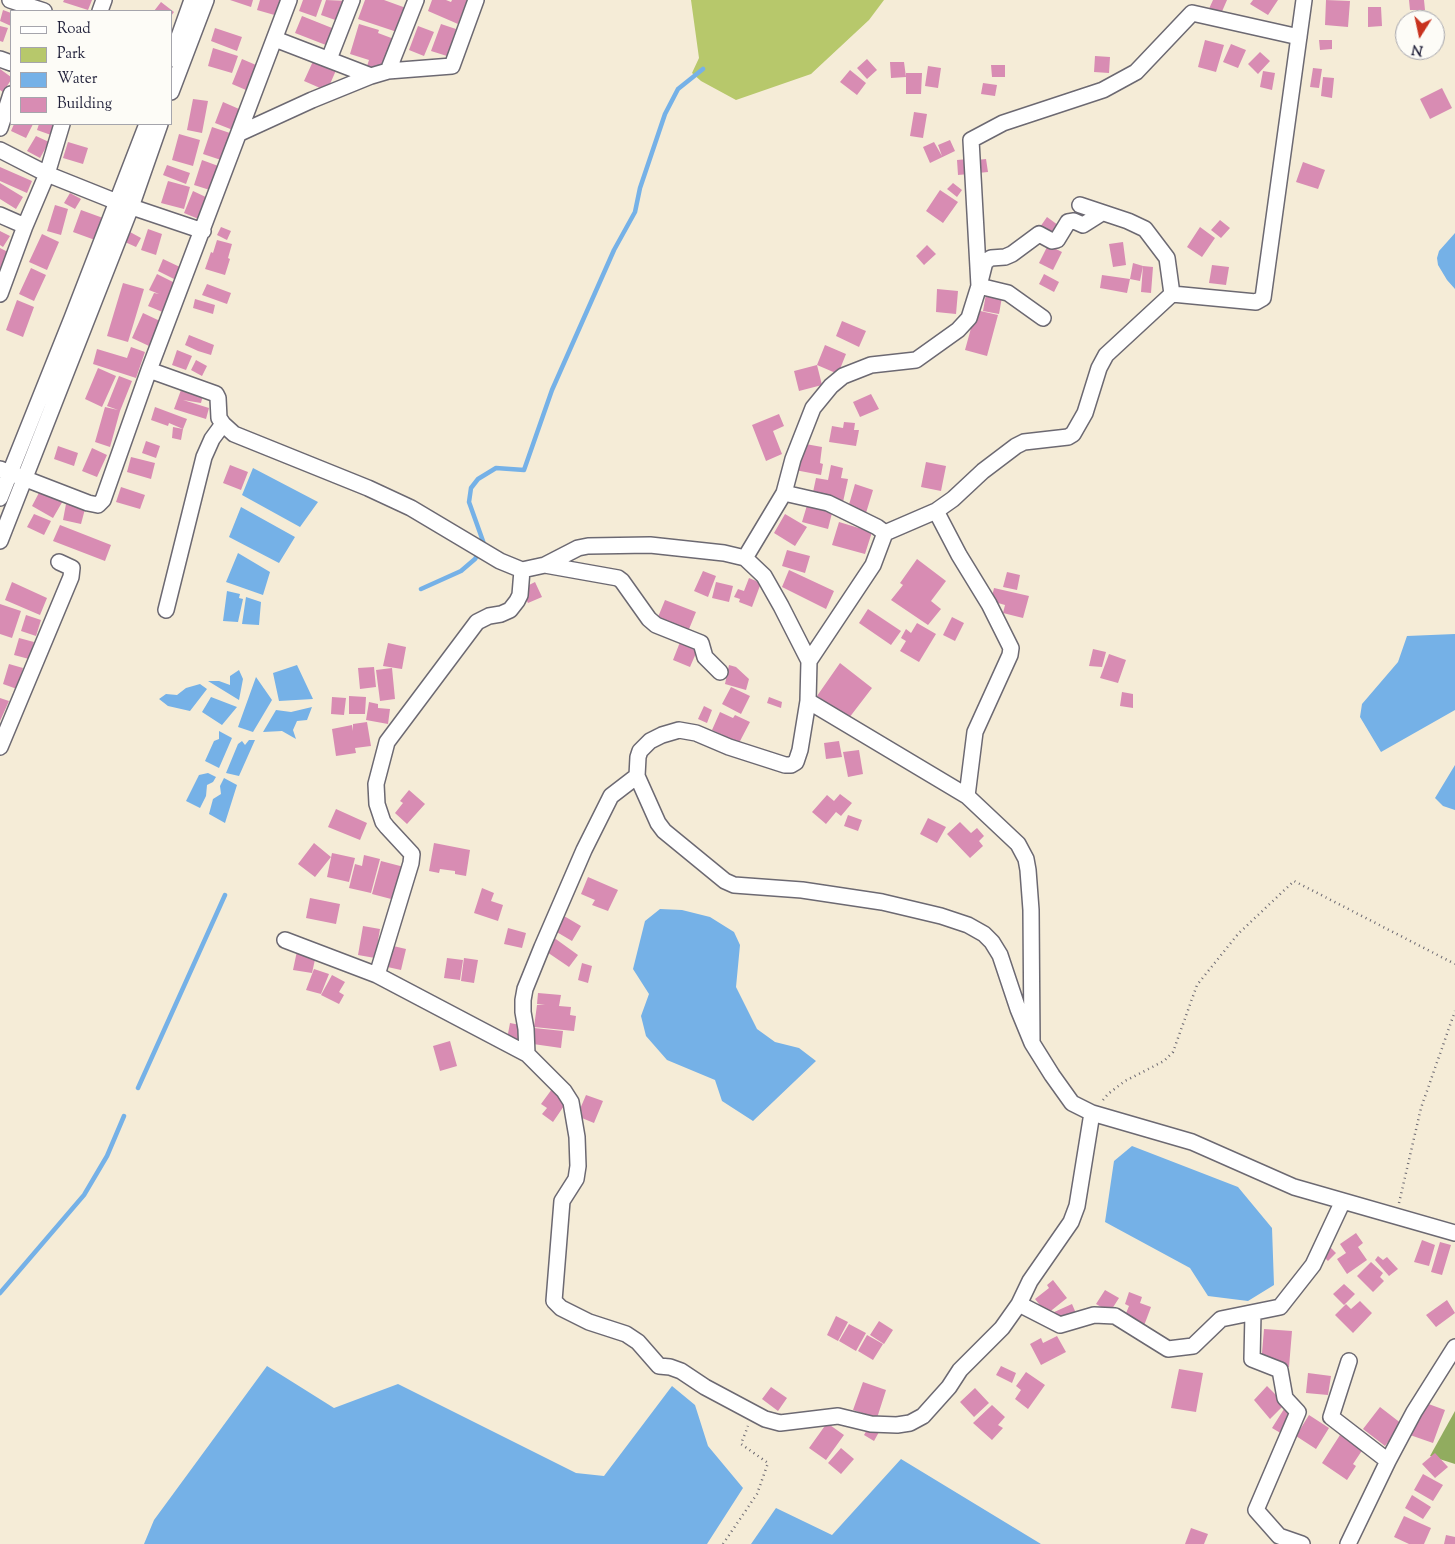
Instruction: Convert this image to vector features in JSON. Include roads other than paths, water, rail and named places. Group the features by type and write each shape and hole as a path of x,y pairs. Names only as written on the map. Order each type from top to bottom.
{"street":[{"path":"10,0 41,10"},
{"path":"172,56 192,0"},
{"path":"172,89 206,0"},
{"path":"12,472 88,503 98,505 103,500 149,370 289,0"},
{"path":"330,59 352,0"},
{"path":"388,72 416,0"},
{"path":"240,133 312,100 371,76 388,72 452,66 476,0"},
{"path":"809,661 873,565 884,533 936,511 1016,446 1024,442 1068,437 1074,434 1085,413 1106,355 1172,294 1256,302 1263,298 1304,0"},
{"path":"980,286 971,140 1003,123 1103,90 1136,72 1192,13 1299,37"},
{"path":"275,39 371,76"},
{"path":"0,128 10,97"},
{"path":"2,284 47,174 62,125"},
{"path":"124,204 147,125"},
{"path":"0,498 124,204 160,125"},
{"path":"0,150 47,174 124,204 203,231"},
{"path":"1080,205 1128,221 1144,229 1167,258 1172,294"},
{"path":"745,558 784,493 793,459 813,408 831,386 843,376 871,365 916,360 958,330 969,318 986,262 991,258 1005,257 1012,254 1039,234 1052,241 1056,240 1068,222 1074,221 1084,225 1102,213"},
{"path":"0,215 25,226"},
{"path":"980,286 1008,293 1043,318"},
{"path":"149,370 216,394 219,418 234,434 392,499 482,550 522,570 545,565 578,548 594,546 650,544 745,558 764,576 782,606 809,661 808,701 798,758 791,765 776,762 729,747 696,733 679,730 650,741 643,747 638,757 637,776 658,823 664,831 725,881 734,885 802,890 882,902 941,916 968,925 984,934 992,942 1000,955 1018,1009 1032,1043 1072,1103 1092,1113 1192,1142 1294,1187 1455,1234"},
{"path":"166,610 204,457 212,439 223,424"},
{"path":"0,540 12,472"},
{"path":"784,493 828,502 877,527 884,533"},
{"path":"936,511 959,555 989,604 1011,648 1010,655 975,732 968,796"},
{"path":"0,747 71,576 72,568 59,562"},
{"path":"545,565 618,578 649,619 656,625 701,643 706,657 720,672"},
{"path":"376,975 411,863 412,854 383,822 377,804 376,784 387,742 477,622 489,616 510,610 520,595 522,570"},
{"path":"808,701 968,796 1018,844 1026,859 1031,910 1032,1043"},
{"path":"527,1054 523,1012 525,989 584,850 611,796 637,776"},
{"path":"285,940 376,975 527,1054 564,1091 571,1102 577,1137 578,1166 576,1179 562,1201 554,1301 561,1308 589,1322 626,1334 638,1342 659,1366 681,1371 705,1387 765,1419 780,1422 838,1416 882,1425 910,1423 924,1416 949,1387 960,1370 1002,1328 1019,1304 1030,1281 1075,1214 1092,1113"},
{"path":"1019,1304 1060,1325 1094,1315 1115,1316 1168,1349 1193,1346 1221,1319 1280,1307 1313,1265 1343,1201"},
{"path":"1253,1313 1252,1359 1280,1370 1284,1398 1298,1412 1256,1510 1279,1536 1302,1544"},
{"path":"1348,1544 1414,1412 1455,1347"},
{"path":"1349,1362 1331,1417 1388,1461"}],"water":[{"path":"1455,233 1455,289 1438,265 1437,258 1439,251"},
{"path":"253,468 318,502 300,527 242,495"},
{"path":"241,507 295,537 279,563 229,537"},
{"path":"238,553 270,572 263,595 226,582"},
{"path":"227,591 240,594 239,598 243,599 238,622 223,621"},
{"path":"246,597 261,602 259,625 242,624"},
{"path":"1455,634 1455,710 1381,752 1360,717 1362,704 1398,662 1407,636"},
{"path":"297,665 313,699 279,701 273,673"},
{"path":"239,670 243,679 239,700 208,681 219,681 230,685 230,676"},
{"path":"256,677 272,700 253,732 238,727"},
{"path":"200,684 207,689 190,711 168,706 159,699 166,694 177,695 186,688"},
{"path":"211,697 237,707 222,725 202,712"},
{"path":"312,707 307,720 297,721 293,730 296,739 282,731 263,732 276,710 291,712"},
{"path":"219,731 232,738 219,768 205,761 214,741 219,739"},
{"path":"249,740 255,740 239,776 226,773 238,744 242,741 245,745"},
{"path":"1455,765 1455,810 1443,806 1435,798"},
{"path":"208,773 216,777 213,782 207,785 206,796 200,808 186,801 199,775"},
{"path":"224,778 237,785 225,823 209,814 213,799 221,794 220,786"},
{"path":"660,909 682,910 710,917 734,932 740,945 736,987 757,1029 775,1042 799,1048 816,1061 753,1121 722,1101 715,1080 667,1060 646,1036 641,1016 649,994 633,969 645,921"},
{"path":"1132,1146 1238,1187 1272,1228 1274,1285 1248,1301 1208,1296 1190,1268 1105,1222 1114,1161"},
{"path":"267,1366 334,1408 398,1384 576,1473 604,1476 672,1386 695,1405 708,1446 743,1488 707,1544 144,1544 154,1520"},
{"path":"901,1459 1041,1544 751,1544 776,1508 832,1535"}],"waterway":[{"path":"421,589 461,571 475,559 484,544 469,502 471,488 478,479 496,468 524,470 552,390 614,250 635,212 640,188 665,114 678,89 703,69"},
{"path":"138,1088 225,895"},
{"path":"0,1293 84,1195 107,1156 124,1116"}]}
